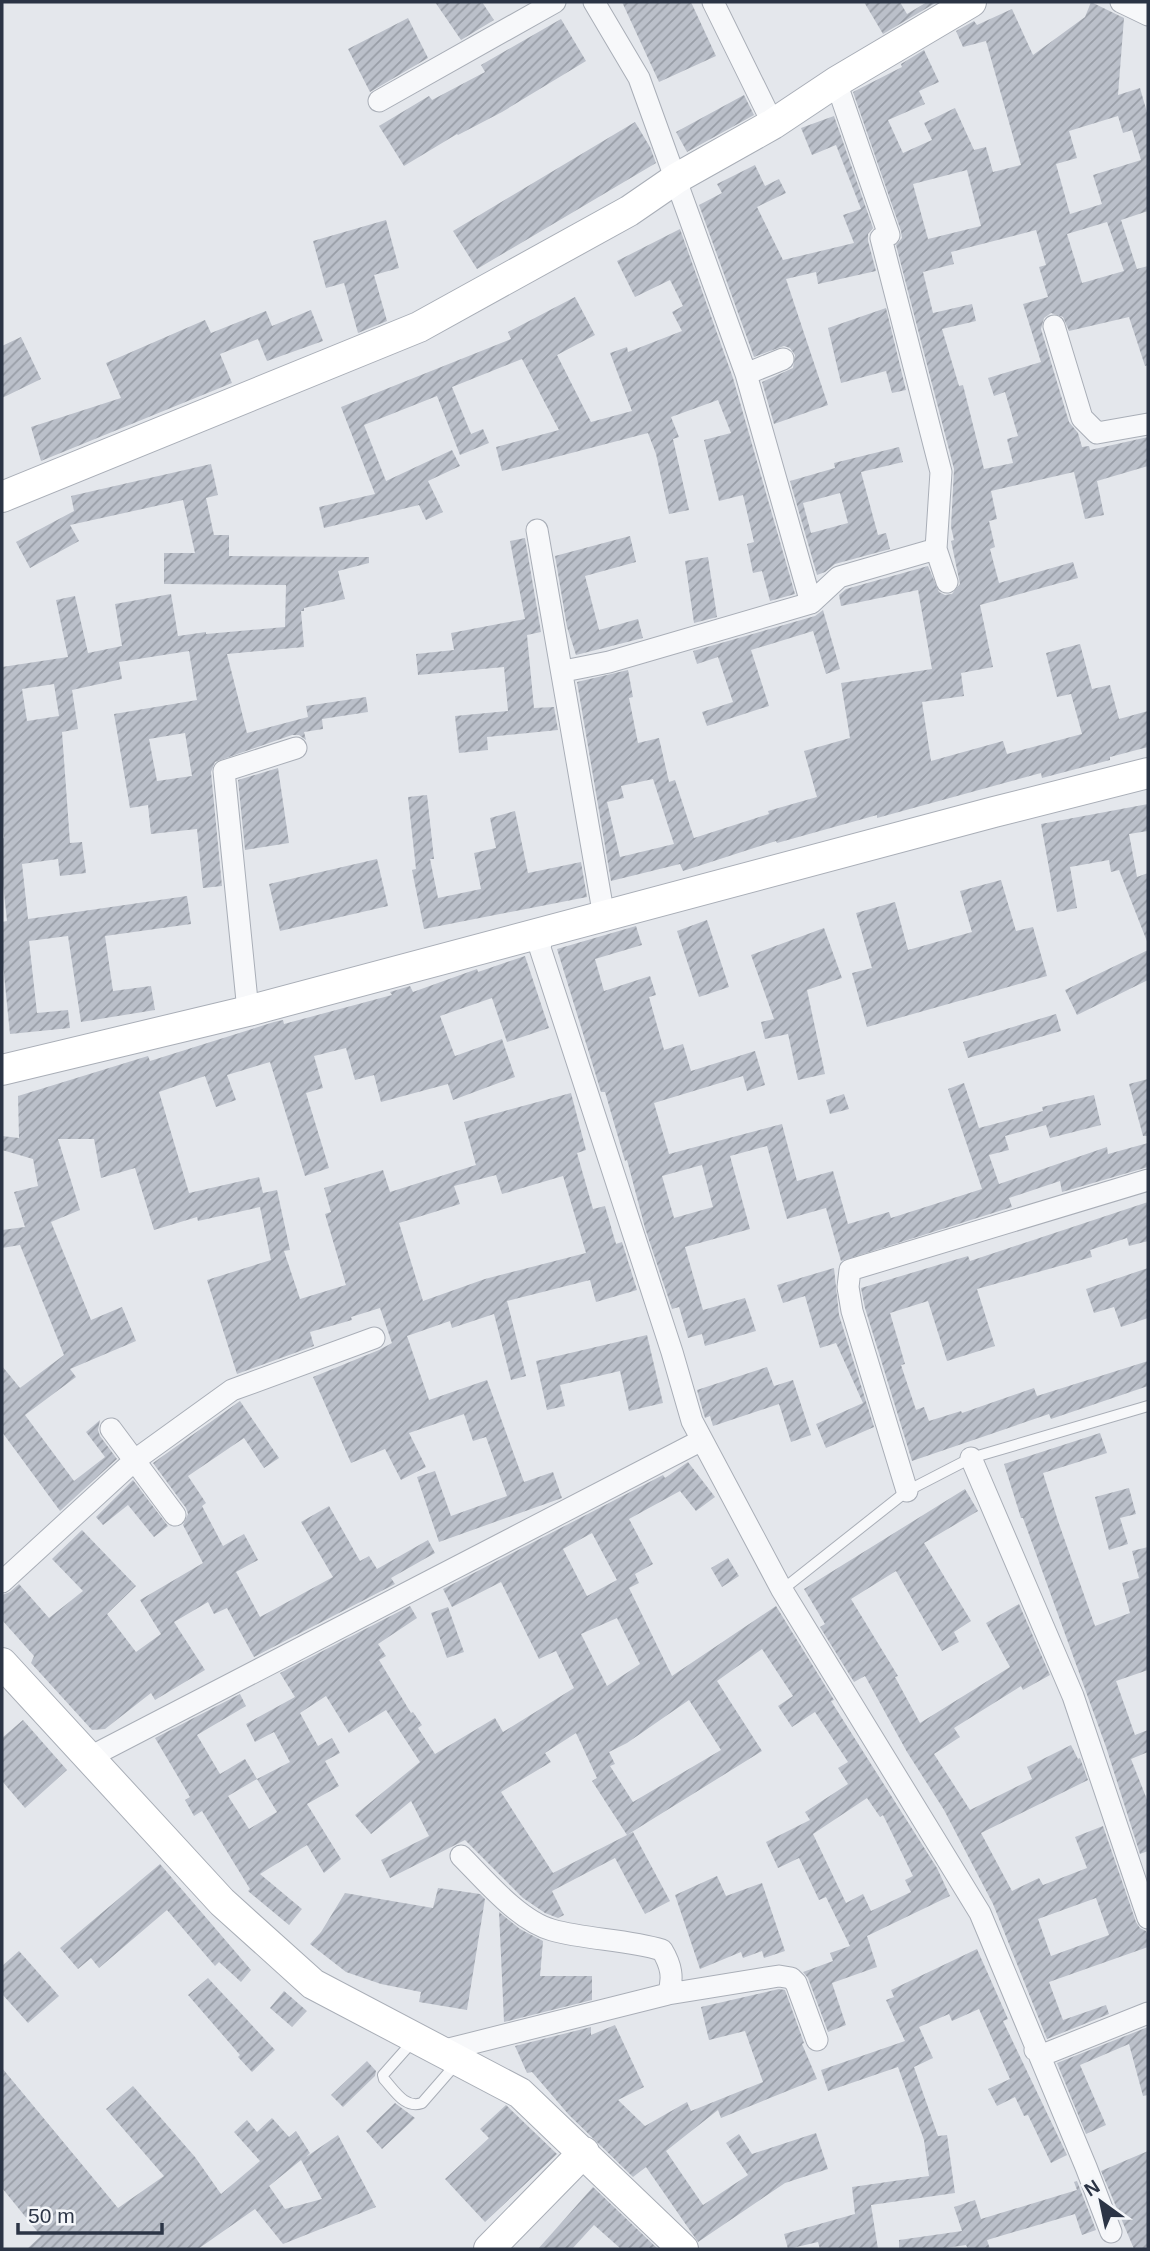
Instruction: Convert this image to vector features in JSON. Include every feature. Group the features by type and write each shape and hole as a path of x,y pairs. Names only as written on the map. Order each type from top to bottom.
{"street":[{"path":"379,102 555,2"},
{"path":"594,2 639,78 677,178 746,374 811,603"},
{"path":"713,2 773,124"},
{"path":"2,497 419,327 629,211 677,178 773,124 836,82 971,2"},
{"path":"1121,2 1148,15"},
{"path":"836,82 890,234 881,238 941,472 936,549 947,582"},
{"path":"1054,326 1082,418 1097,433 1148,424"},
{"path":"746,374 783,359"},
{"path":"537,530 564,671 604,917"},
{"path":"564,671 609,662 811,603 839,577 936,549"},
{"path":"248,1011 225,771 296,748"},
{"path":"2,1070 248,1011 980,815 1148,773"},
{"path":"543,932 540,948 692,1421 782,1590 980,1913 1111,2232"},
{"path":"907,1491 852,1311 848,1287 850,1270 1148,1180"},
{"path":"2,1583 135,1460 232,1390 374,1338"},
{"path":"111,1429 175,1515"},
{"path":"90,1757 702,1440"},
{"path":"971,1458 1073,1696 1148,1918"},
{"path":"2,1663 222,1902 313,1984 520,2092 683,2249"},
{"path":"461,1856 521,1912 550,1930 662,1950 670,1964 671,1985 668,1994"},
{"path":"438,2050 668,1994 785,1976 796,1983 817,2040"},
{"path":"1035,2050 1045,2054 1148,2014"},
{"path":"489,2249 584,2152"}],"lane":[{"path":"782,1590 907,1491 971,1458 1148,1406"},
{"path":"438,2050 422,2103 414,2106 407,2103 383,2075 438,2050"}],"building":[{"path":"435,2 482,2 494,20 461,40"},
{"path":"622,2 691,2 716,56 659,82"},
{"path":"864,2 900,2 907,14 927,2 937,2 883,34"},
{"path":"1091,2 1124,18 1118,95 1140,88 1148,116 1148,211 1121,220 1137,269 1148,266 1148,365 1145,366 1129,317 1069,331 1063,317 1051,313 1044,318 1041,329 1069,422 1078,433 1082,447 1089,446 1090,450 1148,437 1148,466 1097,481 1104,515 1085,519 1074,472 991,491 997,519 989,521 995,547 990,549 999,583 1073,562 1078,578 980,605 993,667 961,673 964,696 922,702 931,761 1003,741 1007,754 1082,734 1071,694 1057,697 1046,653 1080,644 1092,689 1110,685 1119,719 1148,711 1148,747 1042,778 1041,773 877,818 877,815 777,843 776,841 683,871 680,864 611,881 577,682 628,670 633,697 629,698 638,743 659,738 669,782 675,780 694,838 769,814 768,811 817,797 804,751 850,738 841,683 932,669 918,590 841,606 839,595 846,589 928,566 939,592 952,594 960,584 951,541 954,540 951,527 954,469 896,245 902,238 901,231 853,92 902,67 901,64 924,50 939,82 919,91 925,104 888,120 903,153 932,140 924,123 955,108 974,150 986,147 993,172 1021,165 986,41 963,47 956,31 974,21 977,25 1012,9 1033,55 1085,17","holes":["1118,116 1123,133 1132,130 1141,160 1093,175 1102,204 1070,214 1056,164 1077,158 1069,131","967,170 981,226 928,239 913,184","1107,222 1124,271 1082,283 1067,234","1036,230 1046,265 1039,267 1048,297 1023,304 1041,362 988,378 994,396 1005,392 1018,436 1007,439 1013,463 984,469 963,385 959,386 942,329 976,321 972,304 933,313 923,272 954,264 951,252","653,779 674,844 620,857 607,802 624,798 621,786"]},
{"path":"408,18 428,58 370,92 348,49"},
{"path":"561,19 586,61 502,112 457,134 404,166 379,126 429,96 432,100 485,72 481,65"},
{"path":"744,95 754,115 687,152 676,132"},
{"path":"834,116 873,228 868,234 868,241 876,271 818,284 816,272 786,279 828,405 774,424 762,382 793,368 795,355 790,348 784,346 754,357 699,205 722,193 717,184 755,165 765,186 779,179 786,193 757,207 783,260 854,243 843,215 861,209 836,145 812,155 801,128"},
{"path":"635,122 656,163 477,269 453,231"},
{"path":"386,220 399,268 374,275 387,321 358,333 344,283 326,288 313,241"},
{"path":"680,229 733,378 795,594 770,601 762,571 753,573 747,544 754,542 743,495 719,501 704,440 731,433 718,400 671,417 679,437 673,439 689,510 669,514 656,454 648,433 502,471 496,447 559,430 522,359 452,387 471,434 483,429 489,443 460,455 437,396 364,425 386,481 452,450 460,466 428,481 443,512 426,520 419,505 324,528 319,507 375,494 341,407 511,339 508,332 575,297 595,335 557,355 591,422 632,411 610,353 627,347 628,352 682,331 672,312 683,306 670,280 635,297 617,261"},
{"path":"886,308 906,390 892,393 886,371 841,383 828,328"},
{"path":"311,310 323,341 267,361 258,339 220,354 232,383 41,461 31,427 121,398 106,363 205,320 211,333 266,311 272,326"},
{"path":"21,337 41,379 2,398 2,346"},
{"path":"899,447 903,462 861,472 878,535 886,533 890,549 835,564 817,575 790,481 835,468 834,463","holes":["840,493 848,523 811,533 803,503"]},
{"path":"211,464 218,495 206,498 214,535 229,535 229,556 369,557 369,563 338,571 345,599 304,608 304,611 301,611 304,647 227,654 247,733 308,717 306,706 366,697 368,712 322,719 323,729 304,732 306,740 299,735 292,735 215,762 211,772 222,886 203,888 197,829 151,834 148,805 130,808 114,714 197,700 189,651 119,662 122,679 72,690 78,729 62,732 70,843 82,842 86,873 60,876 58,859 22,864 28,919 187,896 191,924 105,936 113,991 151,986 155,1010 81,1022 68,936 29,941 37,1013 68,1010 70,1028 10,1034 2,955 2,922 7,921 2,875 2,667 68,657 56,600 75,596 88,653 122,646 115,604 171,594 178,636 285,627 286,585 164,584 164,553 195,553 183,500 70,525 79,541 30,568 16,542 74,511 71,496","holes":["54,684 59,716 27,721 22,689","185,733 192,776 157,781 149,739"]},
{"path":"630,536 636,562 585,576 599,630 638,619 643,638 576,655 567,627 555,556"},
{"path":"525,538 541,632 527,635 534,708 554,707 558,730 487,737 488,750 459,753 455,716 508,711 504,667 418,675 416,654 454,650 451,633 525,619 510,541"},
{"path":"708,557 717,617 694,623 685,561"},
{"path":"823,610 840,669 826,674 813,631 751,650 769,706 707,726 702,712 733,702 718,657 697,664 693,651 815,616"},
{"path":"278,768 289,843 245,850 238,780"},
{"path":"427,795 434,859 430,859 438,898 481,889 474,853 496,848 490,818 515,811 528,873 581,862 587,897 424,929 412,870 416,869 408,797"},
{"path":"1148,804 1148,831 1129,834 1137,877 1148,873 1148,944 1119,870 1111,872 1109,860 1070,867 1077,908 1057,912 1041,824"},
{"path":"377,859 388,906 280,931 269,884"},
{"path":"1001,880 1016,931 1033,927 1047,976 867,1027 852,973 872,968 856,913 895,902 908,950 972,932 960,891"},
{"path":"707,920 729,987 699,997 677,931"},
{"path":"636,926 642,945 595,959 604,991 650,976 656,995 649,997 664,1050 683,1044 691,1071 755,1051 765,1085 747,1091 743,1076 654,1103 669,1154 782,1124 797,1181 833,1171 848,1224 889,1212 891,1218 982,1189 948,1089 964,1083 979,1128 1043,1111 1042,1107 1094,1095 1101,1125 1050,1138 1046,1125 1005,1136 1009,1150 989,1155 999,1184 1107,1147 1108,1154 1148,1143 1148,1167 1062,1192 1060,1181 1009,1198 1012,1207 841,1261 826,1208 787,1219 767,1146 730,1156 750,1229 685,1247 703,1310 745,1298 756,1331 705,1346 702,1334 688,1338 679,1307 672,1309 645,1228 627,1160 625,1161 605,1092 601,1092 557,949","holes":["702,1165 713,1207 674,1218 662,1176"]},
{"path":"824,928 842,978 807,990 825,1074 798,1080 788,1034 765,1039 761,1022 774,1019 751,955"},
{"path":"1148,950 1148,980 1077,1015 1065,990"},
{"path":"525,956 549,1028 507,1042 492,998 440,1016 455,1056 502,1039 515,1077 453,1100 448,1084 381,1102 374,1075 355,1080 346,1048 314,1056 323,1088 306,1093 329,1168 305,1176 270,1062 227,1075 236,1100 216,1107 205,1076 159,1092 189,1193 259,1177 263,1193 277,1190 290,1250 284,1251 300,1299 346,1285 325,1214 331,1212 324,1188 383,1170 390,1192 476,1165 464,1122 571,1093 586,1150 577,1153 593,1209 605,1206 616,1244 622,1242 637,1290 596,1302 590,1280 507,1301 526,1376 511,1380 494,1314 452,1328 450,1321 407,1336 429,1400 487,1380 524,1482 553,1472 562,1498 439,1542 417,1477 435,1471 451,1516 507,1496 486,1437 473,1441 464,1414 409,1433 426,1467 401,1480 385,1449 351,1463 313,1377 392,1343 380,1308 351,1317 352,1320 310,1332 314,1346 237,1374 207,1280 271,1260 260,1207 198,1221 197,1217 154,1230 135,1168 101,1178 94,1139 58,1139 80,1210 51,1222 91,1320 122,1307 136,1341 70,1369 76,1377 25,1415 74,1481 105,1457 86,1432 100,1420 100,1436 117,1459 60,1511 2,1432 2,1366 20,1388 64,1355 20,1245 2,1248 2,1230 25,1227 14,1192 38,1186 33,1159 2,1150 2,1136 19,1138 18,1096 148,1056 150,1061 274,1022 283,1020 284,1024 392,995 390,992 410,986 413,992 477,969 478,972","holes":["496,1175 502,1194 563,1176 586,1253 485,1279 423,1301 399,1223 460,1204 454,1186"]},
{"path":"1056,1014 1061,1031 968,1058 963,1042"},
{"path":"1148,1079 1148,1136 1143,1136 1129,1084"},
{"path":"844,1094 849,1109 830,1114 826,1100"},
{"path":"1148,1202 1148,1241 1129,1246 1127,1238 1090,1250 1092,1257 977,1289 995,1346 947,1361 928,1301 890,1313 905,1364 901,1365 916,1410 924,1407 929,1421 961,1411 962,1413 1034,1388 1037,1396 1148,1361 1148,1386 1051,1419 1049,1414 912,1461 861,1288 968,1256 970,1261"},
{"path":"834,1268 839,1315 874,1427 826,1448 816,1424 863,1403 836,1343 820,1348 805,1296 783,1303 777,1285"},
{"path":"1148,1268 1148,1318 1121,1327 1114,1307 1094,1313 1086,1289"},
{"path":"647,1335 663,1403 629,1411 620,1371 560,1385 565,1406 547,1410 536,1361"},
{"path":"767,1367 774,1386 793,1380 811,1435 791,1442 779,1404 713,1426 710,1416 705,1418 697,1390"},
{"path":"240,1401 279,1458 264,1468 244,1438 188,1476 206,1503 202,1506 223,1546 244,1534 258,1560 236,1572 260,1617 333,1577 301,1522 329,1506 360,1561 369,1556 377,1569 428,1540 435,1553 391,1578 395,1584 254,1657 227,1608 214,1614 208,1602 174,1622 205,1670 155,1700 151,1693 105,1729 92,1730 31,1663 34,1656 2,1620 2,1595 19,1584 49,1618 83,1591 52,1559 82,1530 136,1586 107,1614 136,1652 161,1634 140,1600 203,1563 183,1525 188,1514 186,1508 153,1463"},
{"path":"1100,1433 1107,1453 1043,1473 1095,1626 1130,1613 1122,1583 1139,1578 1132,1551 1148,1547 1148,1670 1116,1681 1135,1735 1148,1730 1148,1752 1131,1759 1148,1802 1148,1851 1140,1854 1106,1747 1021,1518 1004,1464"},
{"path":"688,1462 715,1497 696,1511 680,1491 629,1519 653,1564 635,1574 639,1583 629,1588 672,1676 776,1606 834,1700 831,1701 937,1868 950,1896 867,1936 877,1967 832,1983 846,2025 828,2032 808,1978 803,1972 833,1961 830,1953 850,1946 826,1897 819,1900 799,1858 778,1868 766,1842 810,1820 805,1812 848,1784 838,1768 848,1762 815,1712 792,1727 778,1706 793,1696 762,1649 717,1681 762,1751 627,1835 633,1832 670,1901 645,1914 615,1858 552,1891 564,1915 558,1918 545,1913 523,1898 465,1840 390,1878 381,1860 429,1836 411,1801 371,1834 355,1815 420,1762 386,1710 349,1733 326,1696 300,1713 318,1746 332,1738 340,1753 325,1761 339,1786 307,1804 341,1859 324,1873 307,1845 260,1874 302,1909 289,1925 248,1891 250,1889 202,1811 194,1816 185,1800 190,1797 155,1738 240,1694 246,1706 197,1735 220,1774 245,1759 257,1779 290,1762 274,1732 255,1742 246,1724 295,1697 280,1673 410,1606 417,1618 378,1644 386,1656 379,1660 411,1713 413,1712 422,1725 418,1728 435,1754 495,1718 503,1732 574,1688 556,1651 539,1659 501,1582 452,1607 443,1589 663,1475 665,1478","holes":["592,1533 617,1580 587,1596 563,1549","617,1618 640,1664 607,1686 581,1634","689,1700 721,1750 633,1802 610,1766 615,1764 609,1752 627,1743","576,1733 597,1778 592,1781 627,1835 553,1873 501,1792 551,1762 545,1753","257,1779 277,1812 249,1829 228,1796","867,1798 880,1817 883,1815 913,1876 905,1880 911,1892 871,1911 863,1894 846,1903 813,1834"]},
{"path":"133,1480 168,1526 154,1537 128,1505 103,1525 96,1517"},
{"path":"1129,1488 1136,1514 1120,1518 1128,1544 1109,1550 1095,1497"},
{"path":"965,1489 978,1511 924,1543 971,1621 954,1632 959,1642 942,1651 896,1571 851,1599 898,1676 895,1677 920,1723 1010,1667 986,1623 1019,1604 1050,1675 1023,1690 1021,1686 954,1728 960,1737 934,1754 970,1810 1032,1779 1027,1767 1071,1745 1078,1759 1080,1758 1088,1780 981,1833 1012,1891 1039,1878 1043,1885 1087,1868 1075,1837 1103,1826 1136,1922 1148,1936 1148,1947 1049,1982 1063,2020 1106,2005 1109,2014 1047,2039 993,1904 944,1810 907,1752 865,1676 854,1682 820,1627 825,1624 804,1589","holes":["1096,1898 1109,1935 1051,1956 1038,1919"]},
{"path":"728,1558 739,1576 722,1587 711,1568"},
{"path":"448,1607 464,1652 447,1658 431,1613"},
{"path":"23,1720 67,1770 25,1808 2,1781 2,1738"},
{"path":"160,1864 251,1970 241,1982 219,1962 215,1966 167,1910 99,1968 91,1958 78,1969 60,1948"},
{"path":"717,1876 726,1896 762,1883 785,1951 764,1958 762,1951 743,1958 741,1952 700,1969 675,1895"},
{"path":"438,1888 480,1894 485,1899 467,2010 419,2002 421,1992 381,1984 346,1972 310,1944 321,1932 345,1893 433,1908"},
{"path":"499,1912 520,1929 543,1941 540,1976 592,1976 592,2000 504,2022"},
{"path":"977,1949 1008,2019 1003,2021 1067,2155 1051,2163 1028,2115 1024,2116 1015,2097 997,2106 988,2089 1010,2079 979,2009 952,2021 949,2014 919,2027 933,2058 914,2067 938,2136 947,2135 955,2193 871,2205 878,2249 820,2249 818,2242 788,2249 784,2234 855,2214 852,2187 929,2176 924,2140 898,2067 828,2091 821,2070 905,2041 886,2000 894,1997 891,1990"},
{"path":"19,1951 59,1996 28,2023 2,1994 2,1966"},
{"path":"208,1978 275,2050 252,2072 188,1995"},
{"path":"779,1989 785,1990 804,2043 802,2044 817,2079 721,2118 718,2110 666,2151 703,2205 748,2175 726,2143 739,2134 752,2154 816,2133 828,2169 785,2183 698,2242 646,2167 633,2177 569,2115 532,2072 527,2073 515,2046 591,2027 591,2035 615,2025 644,2087 618,2100 645,2126 687,2102 691,2111 763,2082 745,2031 709,2040 701,2007"},
{"path":"284,1991 307,2011 292,2027 270,2008"},
{"path":"1148,2027 1148,2095 1143,2096 1129,2044 1080,2065 1106,2125 1086,2134 1057,2063"},
{"path":"367,2061 376,2071 375,2076 343,2107 331,2095"},
{"path":"2,2068 118,2208 164,2176 106,2109 133,2086 195,2157 221,2194 260,2161 234,2132 247,2120 257,2132 272,2118 289,2137 296,2131 310,2153 306,2157 338,2135 376,2207 283,2244 255,2209 198,2249 27,2249 41,2236 2,2188","holes":["301,2160 322,2199 285,2209 269,2186"]},
{"path":"395,2103 415,2118 382,2149 366,2131"},
{"path":"506,2105 557,2154 485,2222 445,2179 489,2138 480,2129"},
{"path":"1148,2151 1148,2249 1134,2249 1101,2171"},
{"path":"1077,2181 1096,2230 1082,2235 1075,2214 987,2240 990,2249 968,2249 966,2245 939,2249 899,2249 899,2240 962,2231 954,2207 975,2200 981,2219 1077,2190 1074,2182"},
{"path":"593,2187 658,2249 621,2249 594,2225 572,2249 538,2249"}]}
